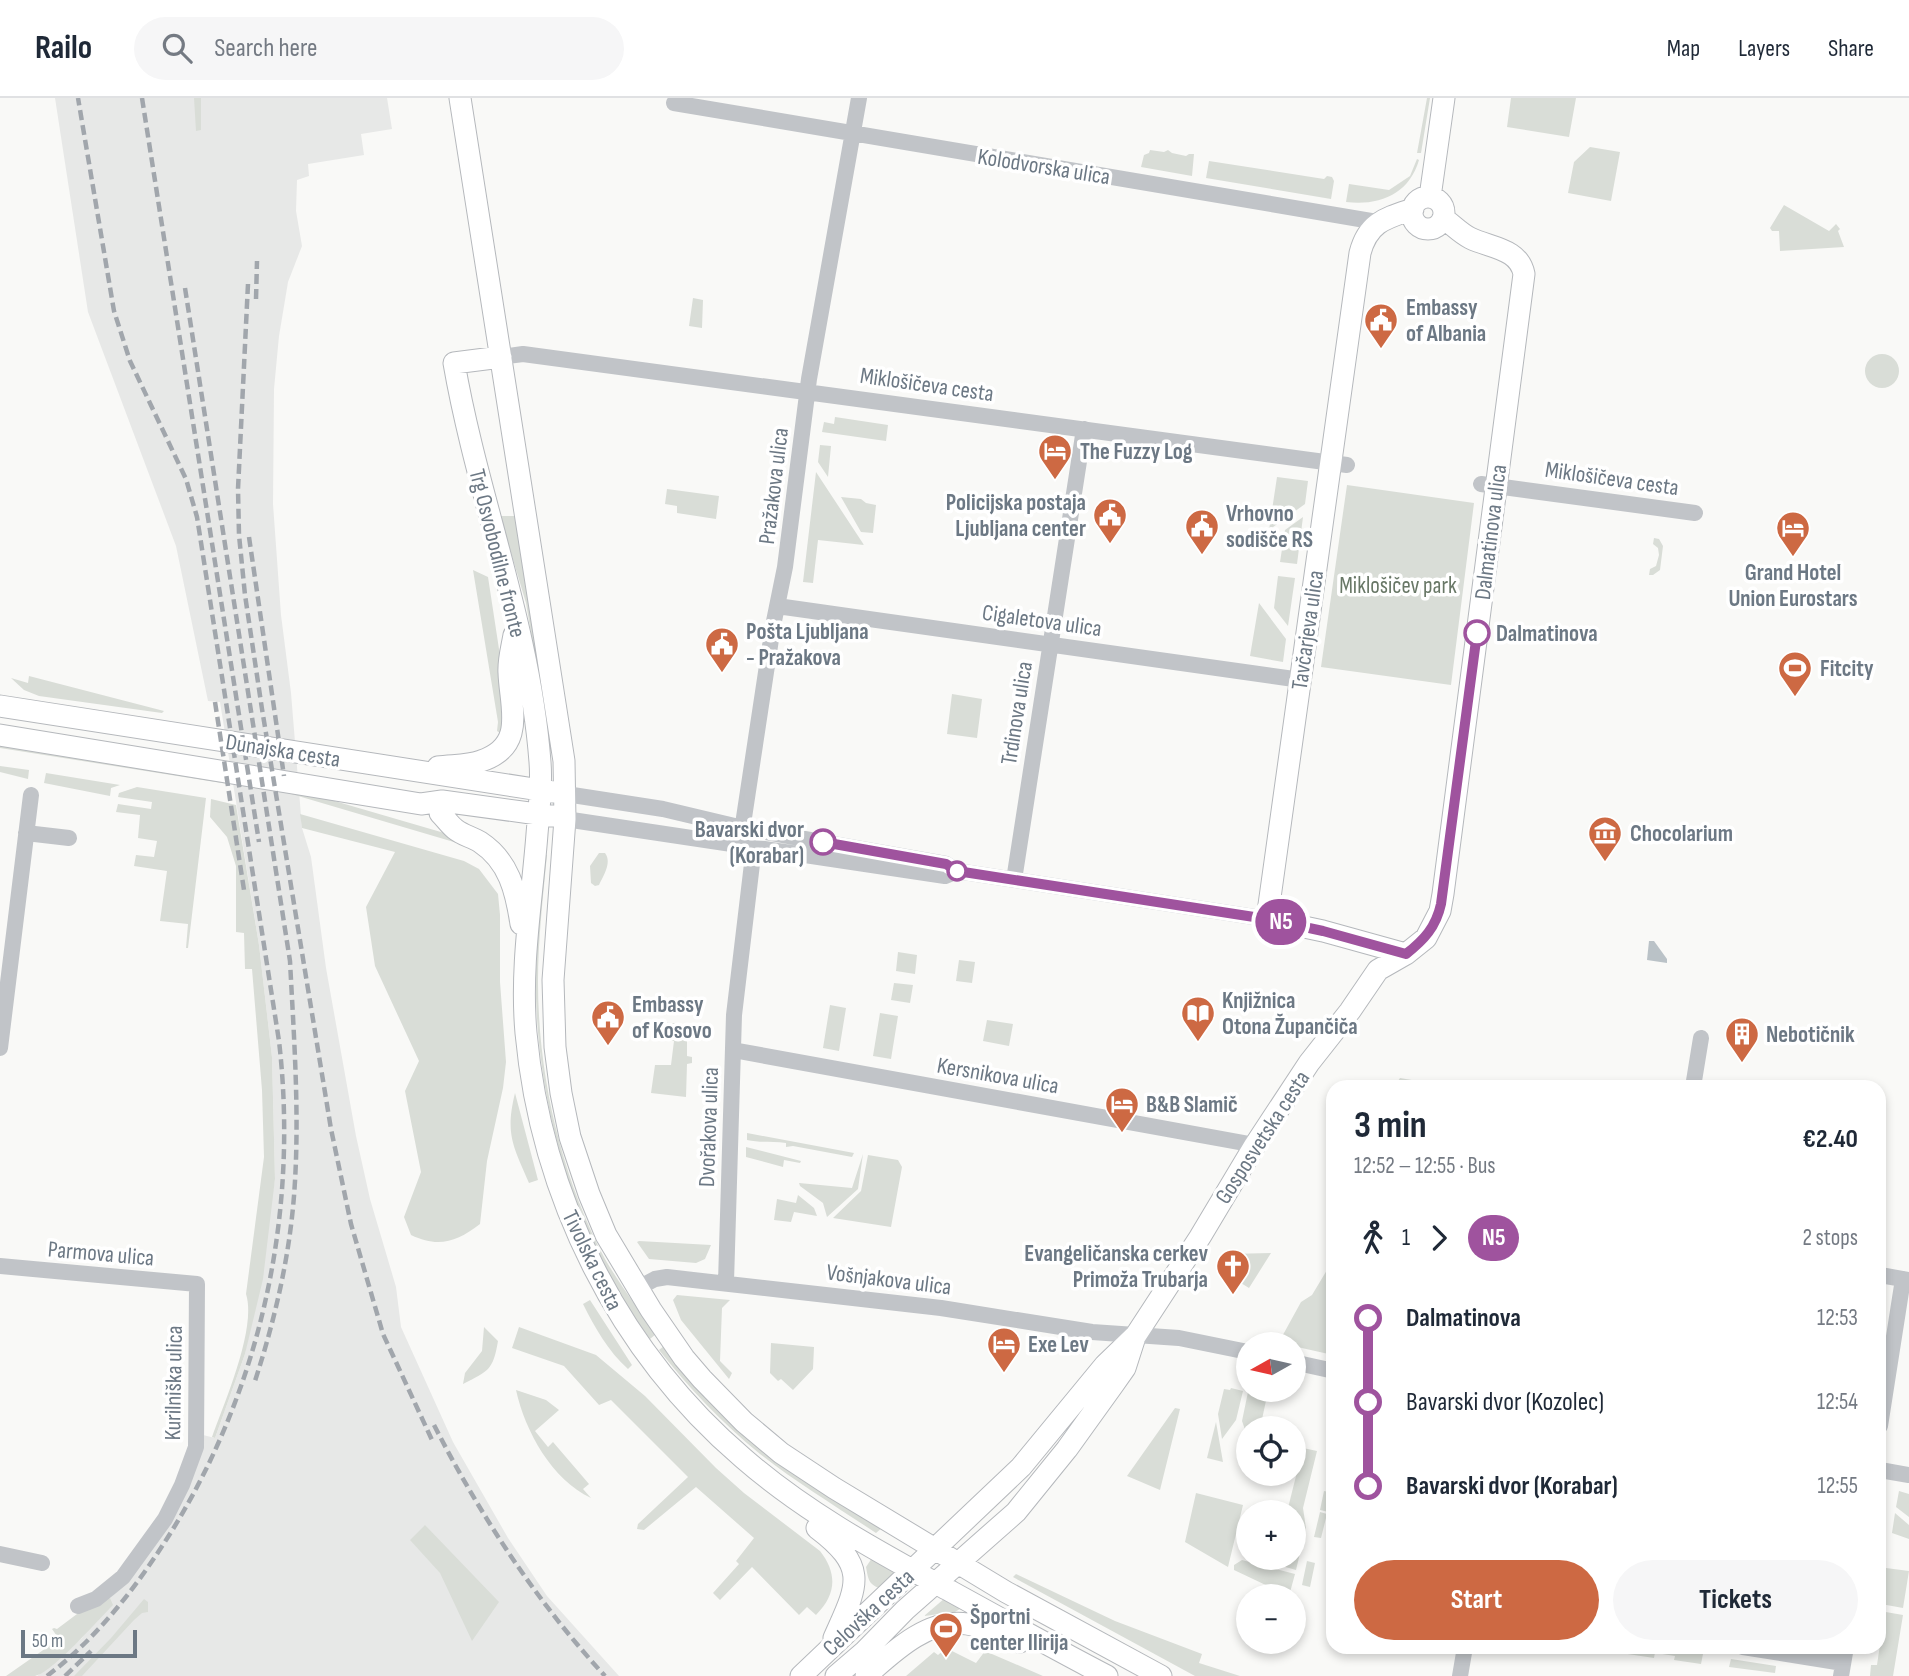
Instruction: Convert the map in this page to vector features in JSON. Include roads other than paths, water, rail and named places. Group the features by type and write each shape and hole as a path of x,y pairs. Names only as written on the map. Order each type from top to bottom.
{"main road":[{"name":"Trg Osvobodilne fronte","path":"460,98 559,719 566,794"},
{"path":"1422,203 1444,98"},
{"name":"Dalmatinova ulica","path":"1406,954 1426,938 1437,919 1441,904 1489,485 1524,274 1522,264 1502,250 1469,238 1443,218 1442,206 1437,200 1422,203"},
{"name":"Kolodvorska ulica","path":"1377,222 1422,203"},
{"name":"Tavčarjeva ulica","path":"1267,919 1301,680 1339,464 1360,253 1363,243 1377,222"},
{"name":"Trg Osvobodilne fronte","path":"500,356 454,363 464,419 523,651 538,746 541,790"},
{"path":"411,770 481,761 494,755 505,744 514,723 509,672 516,623"},
{"name":"Dunajska cesta","path":"0,706 566,794"},
{"name":"Dunajska cesta","path":"0,735 431,808 442,800 565,819"},
{"name":"Tivolska cesta","path":"541,790 524,964 526,1032 540,1125 564,1200 595,1271 618,1313 661,1374 747,1462 860,1542 1084,1664"},
{"name":"Tivolska cesta","path":"566,794 553,992 555,1047 570,1137 606,1235 684,1358 744,1422 809,1473 1006,1592 1161,1676"},
{"path":"431,808 478,825 502,844 520,869 531,902"},
{"path":"431,808 457,831 491,850 510,876 519,909 524,964"},
{"path":"1267,919 1406,954"},
{"name":"Gosposvetska cesta","path":"936,1549 1021,1467 1105,1365 1136,1335 1309,1063 1378,970 1406,954"},
{"name":"Gosposvetska cesta","path":"959,1563 1016,1512 1068,1449 1125,1368 1136,1335"},
{"path":"797,1499 809,1522 840,1547 854,1571 851,1601 829,1648"},
{"name":"Celovška cesta","path":"801,1676 936,1549"},
{"name":"Celovška cesta","path":"836,1676 959,1563"},
{"path":"866,1676 891,1653 917,1636 954,1624 982,1628 1063,1660 1084,1664 1107,1676"}],"street":[{"name":"Pražakova ulica","path":"746,840 807,390 859,98"},
{"name":"Kolodvorska ulica","path":"674,103 1377,222"},
{"name":"Miklošičeva cesta","path":"500,356 523,354 807,390 1339,464"},
{"name":"Trdinova ulica","path":"1014,880 1084,429"},
{"name":"Miklošičeva cesta","path":"1489,485 1695,513"},
{"name":"Cigaletova ulica","path":"777,606 1301,680"},
{"path":"566,794 663,809 746,840"},
{"path":"0,1048 31,795"},
{"path":"565,819 946,864 957,871 1267,919"},
{"path":"26,833 69,838"},
{"name":"Dvořakova ulica","path":"726,1282 733,1050 746,906 746,840"},
{"path":"1694,1080 1701,1038"},
{"name":"Kersnikova ulica","path":"733,1050 1255,1145"},
{"name":"Parmova ulica","path":"0,1266 197,1284"},
{"path":"1886,1276 1906,1279 1886,1392"},
{"name":"Vošnjakova ulica","path":"638,1288 655,1279 667,1277 726,1282 899,1302 1092,1332 1179,1338 1236,1350"},
{"name":"Kurilniška ulica","path":"78,1606 96,1600 123,1577 165,1519 182,1485 196,1447 197,1284"},
{"path":"1306,1365 1326,1369"},
{"path":"1886,1470 1909,1475"},
{"path":"0,1554 42,1563"},
{"path":"1460,1676 1464,1654"},
{"path":"1772,1654 1842,1670"}],"railway":[{"path":"47,1676 82,1646 128,1594 168,1537 200,1481 227,1422 249,1361 266,1299 277,1235 283,1171 284,1106 279,1041 197,517 186,479 130,361 114,311 78,98"},
{"path":"142,98 259,842"},
{"path":"256,299 257,261"},
{"path":"248,284 238,489 239,535 262,709 331,1129 351,1224 383,1334 432,1440"},
{"path":"185,288 290,961 295,1049 294,1196 280,1291 254,1384"},
{"path":"249,537 284,776"},
{"path":"215,702 244,890"},
{"path":"434,1425 470,1492 511,1556 556,1618 605,1676"},
{"path":"65,1676 91,1651"}],"place":[{"name":"Embassy of Albania","path":"1381,350"},
{"name":"The Fuzzy Log","path":"1055,481"},
{"name":"Policijska postaja Ljubljana center","path":"1110,545"},
{"name":"Vrhovno sodišče RS","path":"1202,556"},
{"name":"Grand Hotel Union Eurostars","path":"1793,558"},
{"name":"Dalmatinova","path":"1477,633"},
{"name":"Pošta Ljubljana - Pražakova","path":"722,674"},
{"name":"Fitcity","path":"1795,698"},
{"name":"Bavarski dvor (Korabar)","path":"823,842"},
{"name":"Chocolarium","path":"1605,863"},
{"name":"Knjižnica Otona Župančiča","path":"1198,1043"},
{"name":"Embassy of Kosovo","path":"608,1047"},
{"name":"Nebotičnik","path":"1742,1064"},
{"name":"B&B Slamič","path":"1122,1134"},
{"name":"Evangeličanska cerkev Primoža Trubarja","path":"1233,1296"},
{"name":"Exe Lev","path":"1004,1374"},
{"name":"Športni center Ilirija","path":"946,1659"}],"park label":[{"name":"Miklošičev park","path":"1398,585"}]}
